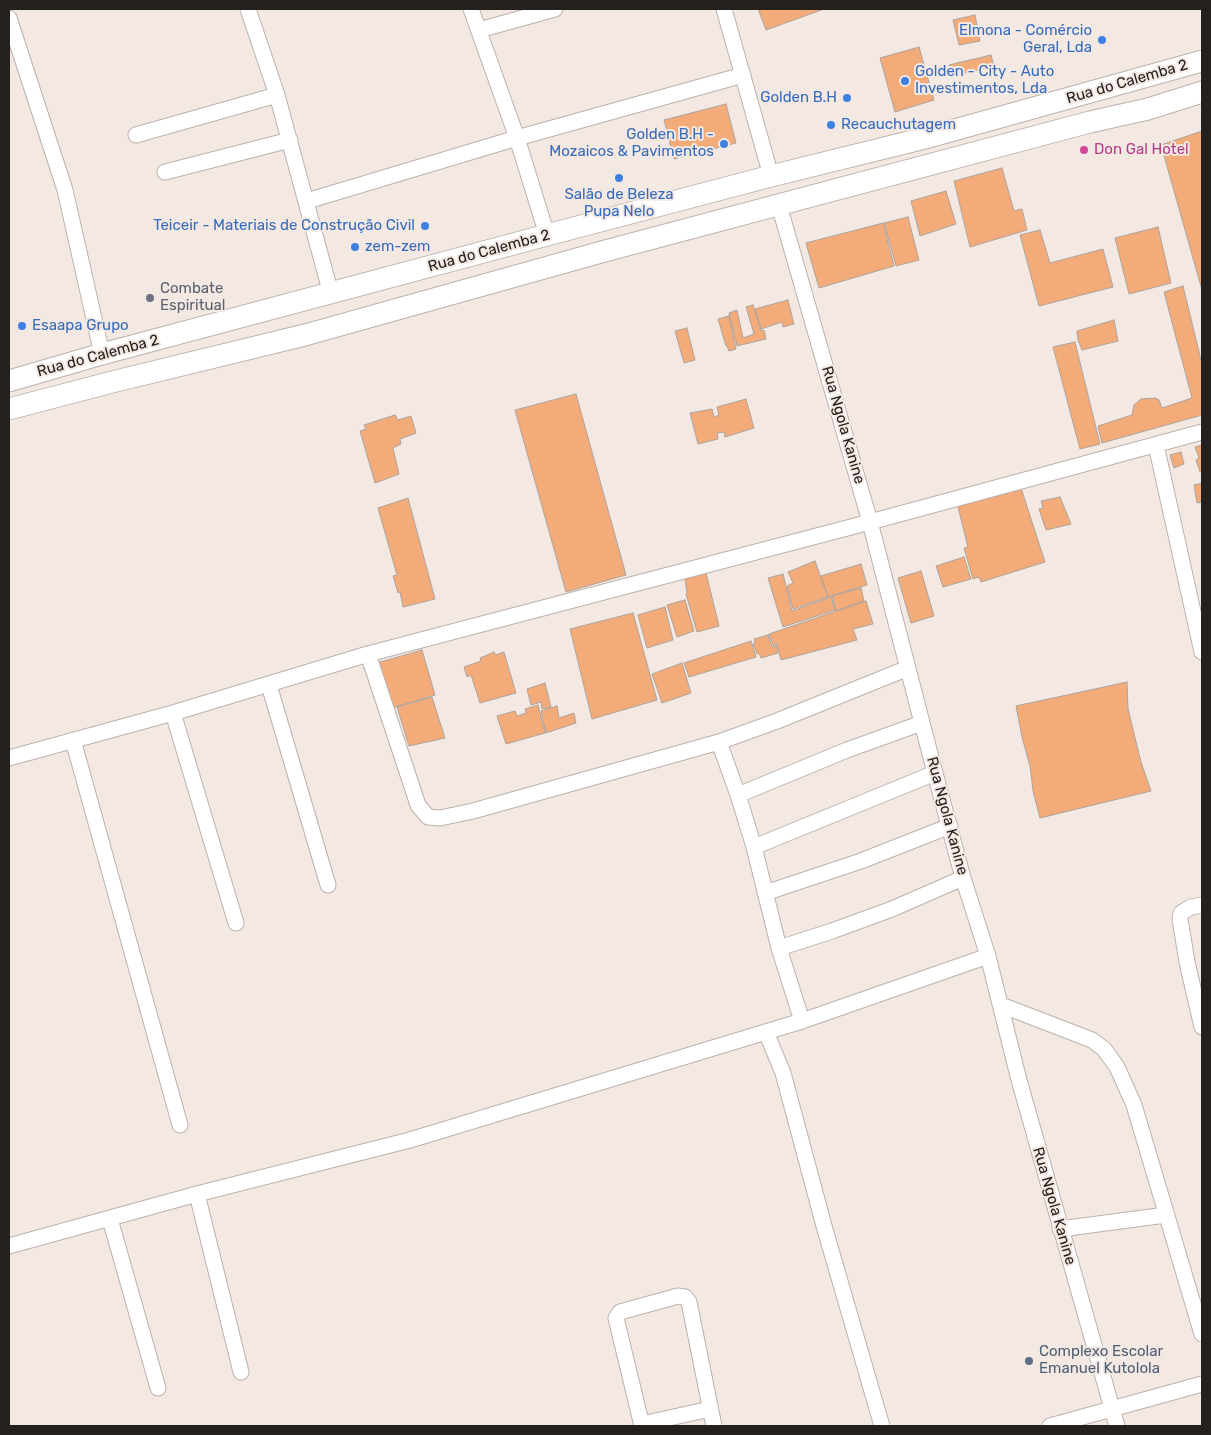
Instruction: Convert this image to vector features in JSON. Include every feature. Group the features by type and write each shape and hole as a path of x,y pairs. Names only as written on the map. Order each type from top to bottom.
{"main road":[{"name":"Rua do Calemba 2","path":"9,381 102,354 771,176 938,134 1202,62"},
{"name":"Rua do Calemba 2","path":"9,409 305,335 605,250 1090,122 1148,109 1202,92"}],"street":[{"path":"248,9 277,95 331,294"},
{"path":"471,9 516,138 547,236"},
{"path":"479,30 555,9"},
{"path":"724,9 771,176"},
{"path":"9,18 65,190 102,354"},
{"path":"307,200 516,138 743,76"},
{"path":"136,135 277,95"},
{"path":"165,172 290,140"},
{"name":"Rua Ngola Kanine","path":"779,205 870,522 963,878 988,956 1019,1080 1117,1426"},
{"path":"9,758 173,713 368,654 870,522 1202,432"},
{"path":"1156,445 1202,652"},
{"path":"368,654 418,805 428,817 440,818 473,811 719,742 777,721 908,668"},
{"path":"269,685 328,885"},
{"path":"173,713 236,922"},
{"path":"738,795 846,750 922,723"},
{"path":"73,740 180,1125"},
{"path":"719,742 754,847 779,948 802,1021"},
{"path":"754,847 935,773"},
{"path":"765,893 861,861 950,826"},
{"path":"779,948 892,909 963,878"},
{"path":"1202,904 1191,907 1181,913 1180,919 1187,962 1202,1027"},
{"path":"9,1246 197,1194 410,1140 802,1021 988,956"},
{"path":"1001,1006 1092,1040 1104,1049 1117,1067 1134,1104 1202,1334"},
{"path":"766,1032 783,1073 824,1226 882,1426"},
{"path":"197,1194 242,1372"},
{"path":"1060,1229 1166,1215"},
{"path":"110,1219 158,1388"},
{"path":"710,1409 642,1425 616,1318 620,1312 678,1296 685,1297 689,1302 714,1426"},
{"path":"1050,1426 1202,1384"}],"building":[{"path":"758,9 824,9 766,30"},
{"path":"975,15 980,41 959,45 953,20"},
{"path":"919,47 934,100 895,112 880,58"},
{"path":"991,55 994,66 952,76 949,65"},
{"path":"726,104 736,143 674,159 664,120"},
{"path":"1202,131 1202,290 1161,145"},
{"path":"1002,168 1014,211 1022,209 1027,230 970,247 954,181"},
{"path":"946,191 956,224 920,236 911,201"},
{"path":"908,217 919,260 896,266 884,223"},
{"path":"883,223 894,266 819,288 806,243"},
{"path":"1158,227 1171,283 1129,294 1115,238"},
{"path":"1040,230 1050,263 1103,249 1113,287 1039,306 1020,235"},
{"path":"1183,286 1202,364 1202,415 1102,443 1098,426 1132,415 1134,405 1141,399 1155,398 1159,400 1162,408 1192,398 1164,292"},
{"path":"788,300 794,324 783,327 782,322 761,329 755,309"},
{"path":"753,305 761,331 764,330 766,339 737,346 729,313 737,310 743,338 754,334 746,307"},
{"path":"729,316 736,349 729,351 718,319"},
{"path":"1114,320 1118,341 1082,350 1077,331"},
{"path":"687,328 695,360 684,363 675,331"},
{"path":"1075,342 1100,444 1080,449 1053,347"},
{"path":"576,394 626,575 566,592 515,410"},
{"path":"746,399 754,428 725,437 724,432 717,433 718,439 698,444 690,413 712,409 714,417 719,415 717,407"},
{"path":"395,415 398,420 411,416 416,433 400,439 401,444 393,448 399,474 375,483 360,431 366,429 364,425"},
{"path":"1202,445 1202,471 1200,472 1196,460 1199,458 1195,447"},
{"path":"1181,452 1184,464 1174,468 1170,455"},
{"path":"1202,483 1202,502 1197,503 1194,485"},
{"path":"1021,488 1045,562 981,582 979,577 973,579 964,548 968,547 957,503"},
{"path":"1060,497 1071,524 1046,530 1039,509 1043,508 1041,501"},
{"path":"408,498 435,599 403,607 400,592 398,593 393,576 397,575 378,508"},
{"path":"964,557 971,579 943,587 936,566"},
{"path":"815,561 828,597 793,609 787,586 793,583 788,572"},
{"path":"861,564 867,585 828,597 821,576"},
{"path":"921,571 934,616 911,623 898,578"},
{"path":"706,573 719,626 697,632 686,594 685,579"},
{"path":"783,574 792,611 831,597 835,610 783,627 768,578"},
{"path":"861,588 864,601 836,611 832,596"},
{"path":"685,600 694,631 677,637 667,605"},
{"path":"866,601 873,624 853,629 857,640 781,660 777,645 773,645 769,634"},
{"path":"665,607 673,640 647,648 638,615"},
{"path":"633,613 657,700 592,719 570,629"},
{"path":"768,635 772,647 776,646 778,653 761,658 753,644 755,643 754,639"},
{"path":"751,641 756,657 689,677 684,663"},
{"path":"422,650 435,695 392,708 377,663"},
{"path":"494,652 496,655 504,652 516,693 480,703 471,675 467,677 464,667 481,661 480,658"},
{"path":"682,663 691,693 662,703 652,674"},
{"path":"1127,682 1128,709 1141,762 1151,791 1040,818 1016,706"},
{"path":"545,683 551,707 542,709 541,702 531,705 527,689"},
{"path":"432,697 445,738 409,746 397,707"},
{"path":"538,705 545,733 506,744 497,716 515,711 517,716 526,713 525,709"},
{"path":"557,706 559,718 574,713 576,723 546,733 541,711"}],"place":[{"name":"Elmona - Comércio Geral, Lda","path":"1102,40"},
{"name":"Golden - City - Auto Investimentos, Lda","path":"905,81"},
{"name":"Golden B.H","path":"847,98"},
{"name":"Recauchutagem","path":"831,125"},
{"name":"Golden B.H - Mozaicos & Pavimentos","path":"724,144"},
{"name":"Don Gal Hotel","path":"1084,150"},
{"name":"Salão de Beleza Pupa Nelo","path":"619,178"},
{"name":"Teiceir - Materiais de Construção Civil","path":"425,226"},
{"name":"zem-zem","path":"355,247"},
{"name":"Combate Espiritual","path":"150,298"},
{"name":"Esaapa Grupo","path":"22,326"},
{"name":"Complexo Escolar Emanuel Kutolola","path":"1029,1361"}]}
